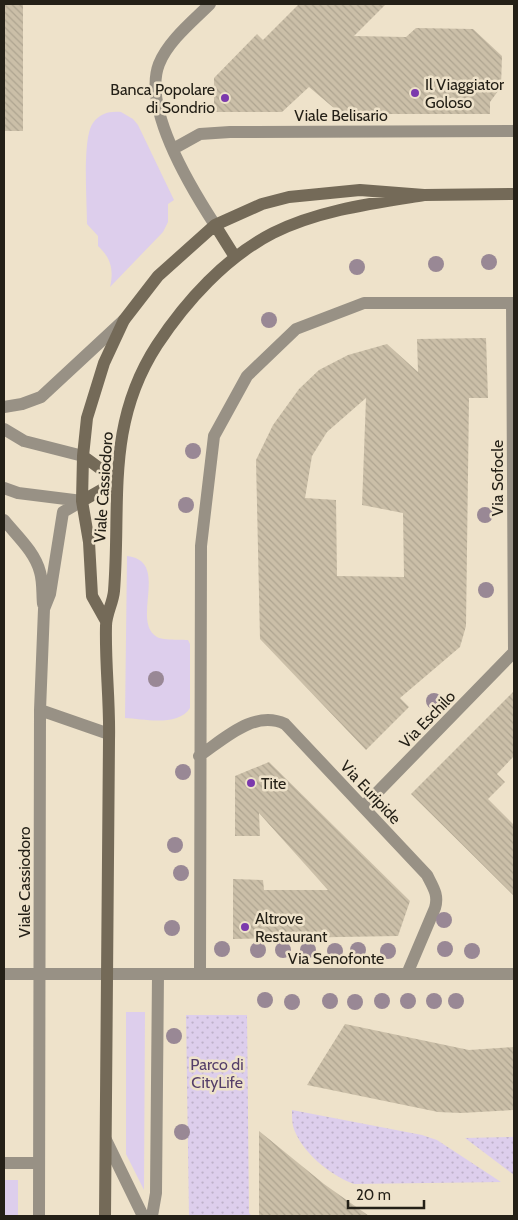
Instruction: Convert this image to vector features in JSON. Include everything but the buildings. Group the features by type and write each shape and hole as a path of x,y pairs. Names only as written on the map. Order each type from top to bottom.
{"main road":[{"name":"Viale Cassiodoro","path":"106,622 92,596 89,542 82,501 83,456 90,408 104,363 124,320 158,276 215,225 262,204 289,197 360,190 424,195"},
{"path":"424,195 514,194"},
{"name":"Viale Cassiodoro","path":"106,1216 106,974 109,734 106,622 114,594 120,436 133,395 156,347 191,300 235,257 274,233 314,218 366,205 424,195"},
{"path":"215,225 235,257"},
{"path":"82,501 117,481 83,456"}],"street":[{"path":"210,4 168,49 159,63 154,93 172,149 215,225"},
{"name":"Viale Belisario","path":"172,149 200,134 230,132 514,131"},
{"path":"200,974 199,756 201,546 214,436 247,376 296,329 364,303 513,303"},
{"name":"Via Sofocle","path":"513,303 514,652"},
{"path":"4,407 22,404 40,397 124,320"},
{"path":"4,429 24,441 83,456"},
{"path":"4,488 18,493 82,501"},
{"name":"Viale Cassiodoro","path":"39,1216 40,710 44,609 50,594 63,512 82,501"},
{"path":"4,520 36,560 41,573 44,609"},
{"name":"Via Eschilo","path":"363,807 514,652"},
{"path":"40,710 109,734"},
{"name":"Via Euripide","path":"199,756 252,721 277,720 285,724 427,876 438,900 408,974"},
{"name":"Via Senofonte","path":"4,974 514,974"},
{"path":"152,1216 156,1193 158,974"},
{"name":"Viale Cassiodoro","path":"106,1140 143,1216"},
{"path":"4,1163 39,1163"}],"green space":[{"path":"121,112 133,119 138,125 174,200 168,204 168,222 163,232 110,287 112,275 109,260 98,246 98,236 87,224 86,156 87,142 93,123 105,113"},
{"path":"127,556 140,560 146,569 149,580 147,618 150,629 157,637 188,640 190,644 190,708 185,714 177,718 151,720 125,718"},
{"path":"126,1012 145,1012 144,1190 126,1154"},
{"name":"Parco di CityLife","path":"186,1015 247,1015 249,1213 252,1216 189,1216"},
{"path":"292,1110 422,1135 437,1140 501,1182 354,1184 326,1169 309,1153 293,1126"},
{"path":"514,1137 514,1175 465,1138"},
{"path":"4,1180 18,1180 18,1215 4,1215"}],"place":[{"name":"Il Viaggiator Goloso","path":"415,93"},
{"name":"Banca Popolare di Sondrio","path":"225,98"},
{"name":"Tite","path":"251,783"},
{"name":"Altrove Restaurant","path":"245,927"}]}
